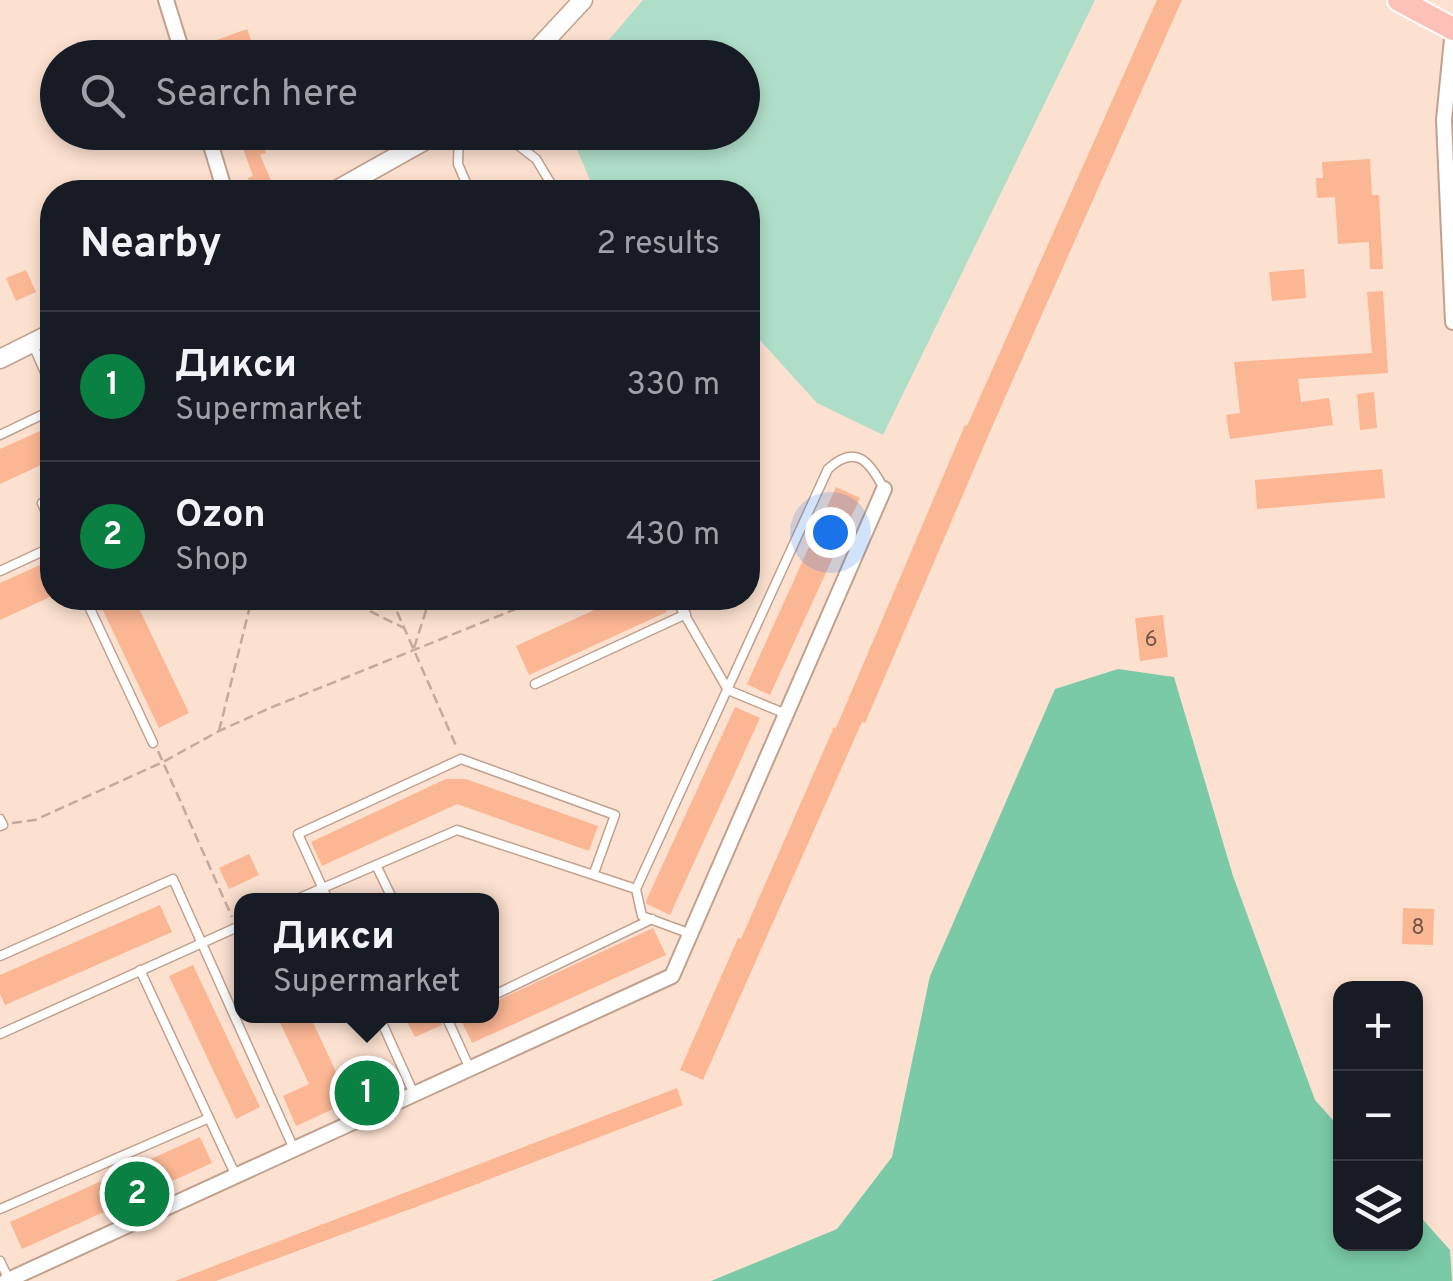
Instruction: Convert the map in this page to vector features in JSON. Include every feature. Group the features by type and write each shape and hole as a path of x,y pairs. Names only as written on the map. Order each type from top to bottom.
{"main road":[{"path":"1399,0 1453,29"}],"street":[{"path":"166,0 178,40"},
{"path":"546,40 583,0"},
{"path":"1453,29 1444,120 1453,322"},
{"path":"212,150 221,180"},
{"path":"354,180 408,150"},
{"path":"0,359 40,339"},
{"path":"7,1280 672,976 884,490"}],"lane":[{"path":"458,150 458,164 465,180"},
{"path":"524,150 536,159 549,180"},
{"path":"32,343 40,361"},
{"path":"0,435 40,416"},
{"path":"692,934 642,916 636,889 828,469 838,459 862,458 874,470 884,490"},
{"path":"0,571 40,553"},
{"path":"91,610 154,742"},
{"path":"683,610 728,690 786,714"},
{"path":"535,684 686,614"},
{"path":"324,893 298,834 461,758 614,815 594,874"},
{"path":"311,893 457,830 636,889"},
{"path":"376,865 389,893"},
{"path":"0,956 172,879 234,1015"},
{"path":"499,993 652,920"},
{"path":"0,1034 234,929"},
{"path":"140,970 236,1176"},
{"path":"237,1023 294,1149"},
{"path":"382,1023 414,1094"},
{"path":"451,1023 470,1069"},
{"path":"0,1209 209,1118"},
{"path":"0,1261 7,1280"}],"path":[{"path":"219,731 249,610"},
{"path":"368,610 405,628"},
{"path":"397,610 461,758"},
{"path":"414,648 426,610"},
{"path":"1,823 35,820 163,762 219,731 512,610"},
{"path":"154,742 234,913"}],"green space":[{"path":"643,0 1095,0 883,435 817,403 760,340 760,180 590,180 577,150 760,150 760,40 609,40"},
{"path":"1118,669 1174,677 1233,876 1315,1100 1333,1120 1333,1251 1423,1251 1423,1220 1450,1250 1452,1281 711,1281 837,1229 892,1157 930,976 1055,689"}],"building":[{"path":"1157,0 1182,0 865,723 862,722 703,1080 680,1070 836,728 965,425"},
{"path":"247,29 251,40 217,40"},
{"path":"244,150 265,150 260,155 271,180 249,180 253,176"},
{"path":"1370,159 1372,195 1379,195 1383,269 1370,269 1369,242 1338,244 1335,197 1317,198 1316,178 1323,178 1322,162"},
{"path":"1304,269 1306,298 1272,301 1269,272"},
{"path":"26,270 36,292 16,301 6,278"},
{"path":"1383,291 1388,373 1298,379 1301,402 1329,398 1333,425 1230,439 1226,415 1240,413 1234,362 1372,353 1367,292"},
{"path":"1374,392 1377,428 1360,430 1357,394"},
{"path":"40,431 40,466 0,484 0,449"},
{"path":"1382,469 1385,498 1257,509 1255,480"},
{"path":"836,487 860,498 770,695 747,684"},
{"path":"40,565 40,602 0,620 0,583"},
{"path":"103,610 140,610 189,713 159,728"},
{"path":"594,610 667,612 529,675 516,646"},
{"path":"1163,615 1168,657 1140,661 1135,618"},
{"path":"735,707 760,718 670,915 646,901"},
{"path":"446,779 466,779 598,826 589,851 457,804 322,866 311,842"},
{"path":"249,854 259,875 229,889 219,868"},
{"path":"160,905 172,932 5,1005 0,994 0,975"},
{"path":"1403,908 1434,909 1433,945 1402,944"},
{"path":"653,928 666,955 472,1043 462,1023 499,1023 499,1000"},
{"path":"193,965 260,1107 236,1119 169,976"},
{"path":"280,1023 313,1023 336,1072 367,1058 381,1087 296,1126 283,1096 309,1084"},
{"path":"408,1023 441,1023 442,1025 415,1037"},
{"path":"677,1088 683,1105 216,1281 175,1281"},
{"path":"200,1137 212,1163 22,1249 10,1222"}],"place":[{"name":"Дикси","path":"367,1093"},
{"name":"Ozon","path":"137,1194"}]}
